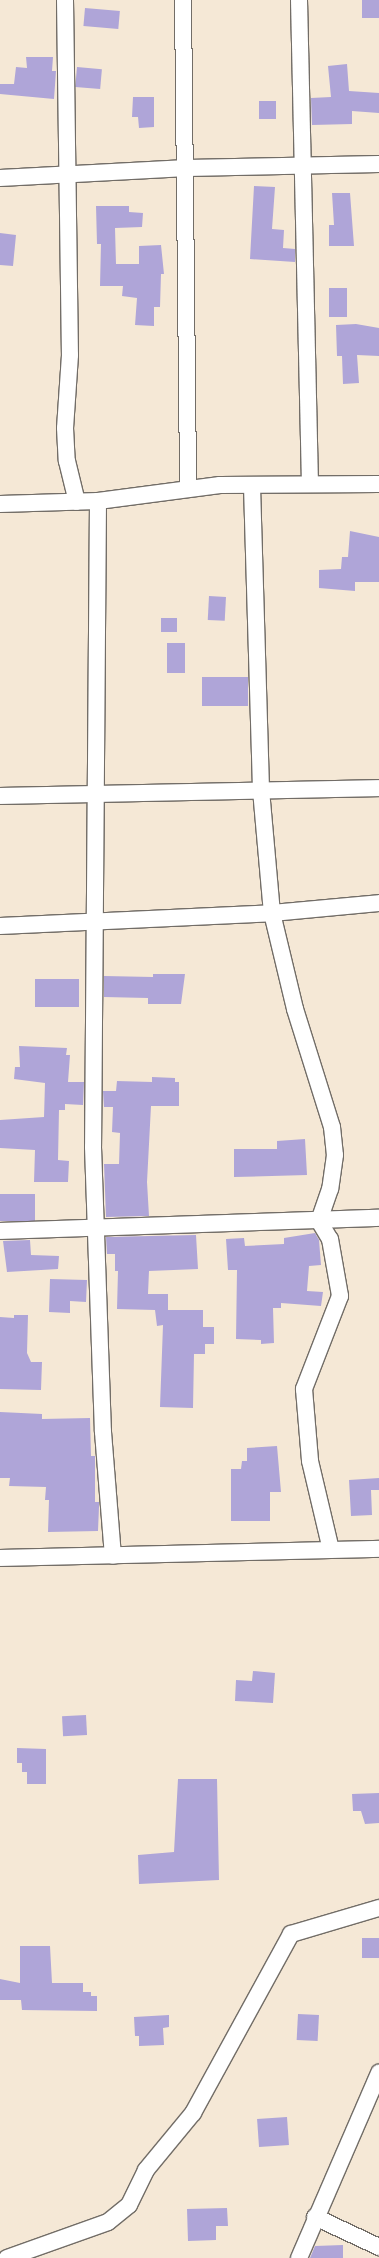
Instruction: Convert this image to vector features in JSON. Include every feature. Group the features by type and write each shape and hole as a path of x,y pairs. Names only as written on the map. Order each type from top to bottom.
{"street":[{"path":"64,0 70,355 65,428 67,461 77,502"},
{"path":"183,0 187,168 188,487"},
{"path":"299,0 310,484"},
{"path":"0,178 187,168 379,164"},
{"path":"0,504 98,501 188,487 379,484"},
{"path":"252,486 261,790 272,912 295,1009 332,1127 335,1155 330,1189 320,1221 330,1239 340,1296 304,1389 310,1462 331,1550"},
{"path":"98,501 95,1228 103,1432 113,1556"},
{"path":"0,796 379,788"},
{"path":"0,926 96,923 379,903"},
{"path":"0,1231 379,1218"},
{"path":"0,1558 379,1549"},
{"path":"7,2258 108,2222 129,2205 146,2170 193,2114 291,1934 379,1908"},
{"path":"299,2258 315,2217 379,2073"},
{"path":"315,2217 379,2247"}],"building":[{"path":"362,0 379,0 379,18 362,18"},
{"path":"85,8 120,11 118,29 83,26"},
{"path":"26,57 53,57 52,71 56,71 54,99 0,94 0,84 14,84 16,67 27,68"},
{"path":"347,64 349,91 379,93 379,113 352,111 352,124 312,125 311,98 331,97 328,66"},
{"path":"77,67 102,69 100,89 75,87"},
{"path":"133,97 154,97 154,127 139,128 138,117 132,117"},
{"path":"259,101 276,101 276,119 259,119"},
{"path":"254,186 275,187 272,229 284,230 283,248 295,249 295,262 250,259"},
{"path":"332,193 350,193 354,246 329,246 329,225 334,225"},
{"path":"96,206 129,206 129,212 143,213 142,227 115,228 116,264 139,264 139,246 161,245 164,274 161,274 160,307 154,307 154,326 135,325 137,298 122,296 123,286 100,286 101,244 97,244"},
{"path":"0,233 16,235 13,266 0,265"},
{"path":"329,288 347,288 347,317 329,317"},
{"path":"356,324 379,328 379,356 357,355 359,383 343,384 342,356 337,356 336,325"},
{"path":"350,531 379,537 379,582 355,582 355,591 319,588 319,570 341,569 342,557 348,557"},
{"path":"209,596 226,597 225,621 208,620"},
{"path":"161,618 177,618 177,632 161,632"},
{"path":"167,643 185,643 185,673 167,673"},
{"path":"202,677 248,677 248,706 202,706"},
{"path":"153,974 185,974 181,1004 148,1004 148,998 104,997 104,976 153,977"},
{"path":"35,979 79,979 79,1007 35,1007"},
{"path":"19,1046 67,1048 66,1055 70,1055 68,1082 84,1082 83,1105 65,1104 65,1110 59,1110 58,1160 69,1161 68,1182 34,1182 35,1150 0,1148 0,1120 44,1117 45,1083 14,1079 15,1067 20,1067"},
{"path":"152,1077 175,1078 175,1082 179,1082 179,1106 151,1106 147,1182 149,1216 106,1217 104,1164 119,1164 120,1133 112,1132 113,1107 104,1107 103,1091 116,1091 117,1081 152,1082"},
{"path":"305,1139 307,1175 234,1177 234,1149 277,1149 277,1141"},
{"path":"0,1194 35,1194 35,1221 0,1221"},
{"path":"315,1233 319,1240 321,1265 309,1266 307,1291 323,1292 321,1306 281,1303 281,1308 273,1308 274,1343 261,1344 261,1340 236,1339 237,1270 228,1270 226,1239 244,1238 245,1246 284,1244 284,1238"},
{"path":"196,1235 198,1269 149,1271 148,1294 168,1294 168,1310 203,1310 203,1327 214,1327 214,1344 205,1344 205,1354 194,1354 193,1408 160,1407 163,1325 157,1326 155,1310 117,1309 118,1271 115,1271 115,1254 107,1254 106,1237"},
{"path":"30,1240 31,1255 59,1256 58,1269 7,1272 3,1241"},
{"path":"50,1279 87,1280 86,1302 70,1301 70,1313 49,1312"},
{"path":"14,1315 28,1315 27,1353 31,1362 42,1362 41,1390 0,1389 0,1317 14,1318"},
{"path":"0,1412 42,1414 42,1419 90,1418 91,1456 95,1456 95,1502 99,1502 98,1531 48,1532 49,1500 45,1500 46,1487 9,1486 10,1478 0,1478"},
{"path":"277,1446 281,1492 270,1492 270,1521 231,1521 231,1469 241,1469 242,1461 247,1461 247,1448"},
{"path":"379,1478 379,1490 371,1490 372,1515 351,1516 349,1480"},
{"path":"253,1671 275,1673 273,1703 235,1701 236,1680 252,1681"},
{"path":"86,1715 87,1735 63,1736 62,1716"},
{"path":"17,1748 46,1749 46,1784 27,1784 27,1772 22,1772 22,1763 17,1763"},
{"path":"178,1779 217,1779 219,1880 139,1884 138,1855 174,1852"},
{"path":"379,1793 379,1823 365,1824 361,1811 353,1811 352,1794"},
{"path":"362,1938 379,1938 379,1958 362,1958"},
{"path":"20,1946 50,1946 52,1983 83,1983 83,1992 91,1992 91,1996 97,1996 97,2011 22,2010 21,2000 0,2000 0,1979 20,1983"},
{"path":"298,2014 319,2015 318,2041 297,2040"},
{"path":"169,2015 169,2027 163,2028 164,2045 139,2046 139,2036 135,2036 134,2017"},
{"path":"287,2117 289,2145 259,2147 257,2119"},
{"path":"227,2208 228,2226 216,2226 216,2240 188,2241 187,2209"},
{"path":"343,2245 343,2258 310,2258 315,2246"}]}
